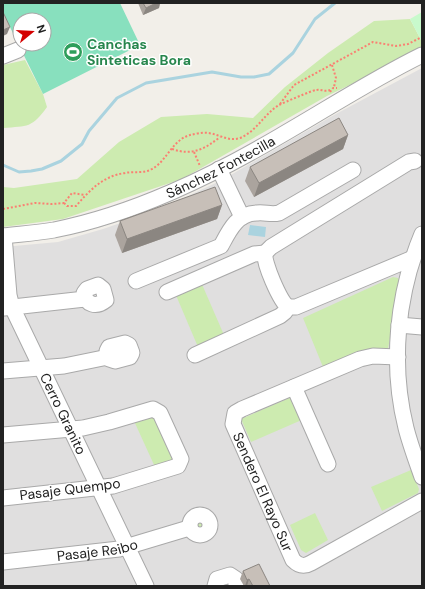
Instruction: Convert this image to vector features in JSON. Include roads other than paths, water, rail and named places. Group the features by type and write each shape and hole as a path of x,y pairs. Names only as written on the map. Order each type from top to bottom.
{"street":[{"path":"3,56 13,52"},
{"name":"Sánchez Fontecilla","path":"3,236 54,230 88,221 150,200 219,169 281,135 364,85 422,55"},
{"path":"167,292 254,254 265,253 268,249 409,162 420,161"},
{"path":"219,169 242,216"},
{"path":"136,281 221,246 230,227 242,216 256,212 272,215 279,213 353,170"},
{"path":"422,234 406,282 399,325 398,357 400,397 405,426 422,477"},
{"name":"Cerro Granito","path":"3,236 9,295 8,308 41,367 146,586"},
{"path":"265,253 266,261 281,300 288,307 296,307 413,258"},
{"path":"379,273 395,275 406,282"},
{"path":"8,308 85,299"},
{"path":"195,355 280,316 288,307"},
{"path":"399,325 422,327"},
{"path":"328,464 294,387 360,358 373,356 398,357"},
{"path":"3,371 78,364 108,357"},
{"name":"Sendero El Rayo Sur","path":"294,387 242,409 233,417 234,428 297,570 422,502"},
{"name":"Pasaje Quempo","path":"3,498 113,486 178,466 181,462 177,449 160,413 156,409 150,409 96,425 70,428"},
{"path":"3,435 70,428"},
{"name":"Pasaje Reibo","path":"3,562 112,550 127,547 189,528"},
{"path":"215,586 217,579 230,574 236,579 236,586"}],"water":[{"path":"250,225 266,227 265,237 248,235"}],"waterway":[{"path":"3,165 19,172 42,169 61,161 82,144 89,131 117,98 146,83 212,72 241,77 254,77 269,74 293,53 315,19 335,3"}],"place":[{"name":"Canchas Sinteticas Bora","path":"73,52"}]}
